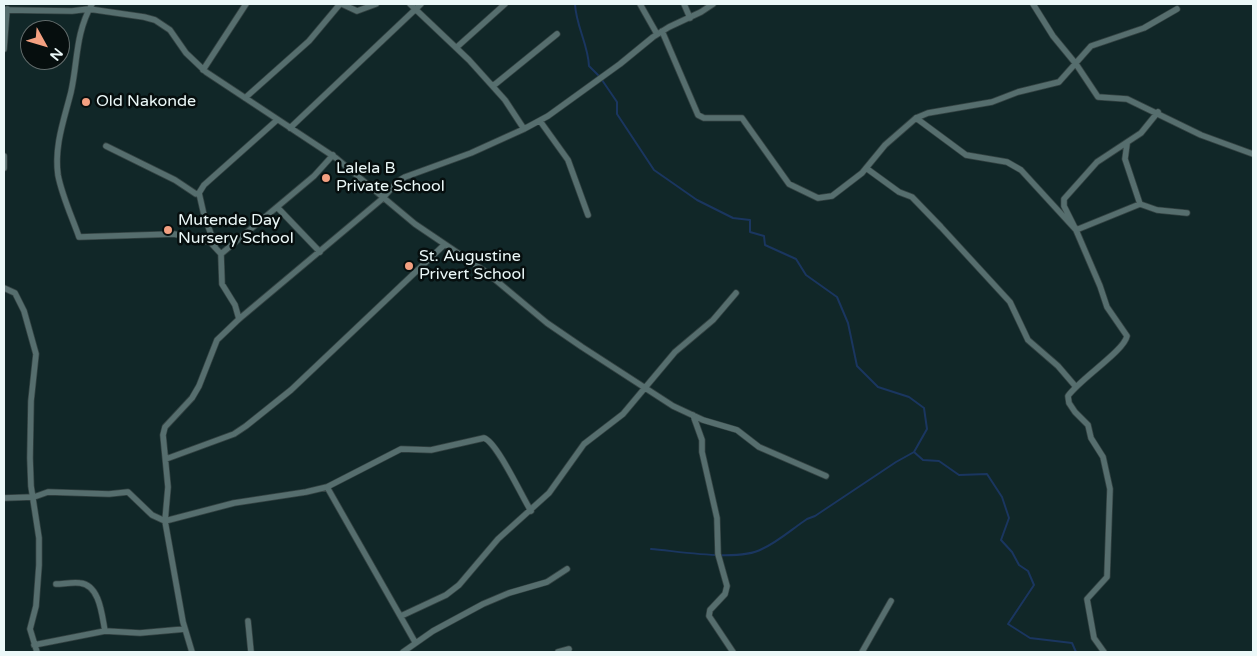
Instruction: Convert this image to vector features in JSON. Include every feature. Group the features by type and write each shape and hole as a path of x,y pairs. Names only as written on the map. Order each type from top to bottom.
{"street":[{"path":"203,70 246,4"},
{"path":"245,98 309,41 341,4 357,11 376,4"},
{"path":"410,4 457,47 493,86 524,129"},
{"path":"290,128 422,4"},
{"path":"457,47 505,4"},
{"path":"640,4 660,33 698,115 704,118 742,118 789,184 818,198 826,198 836,194 866,168 885,144 916,118 928,113 992,102 1018,92 1046,87 1059,82 1091,46 1098,42 1144,28 1177,9"},
{"path":"684,4 690,18"},
{"path":"192,652 185,629 165,521 168,487 163,435 165,427 192,398 199,386 217,340 239,319 382,199 398,181 406,176 454,160 540,121 660,33 713,4"},
{"path":"1036,5 1059,46 1076,64 1080,74 1098,97 1127,99 1158,112 1201,135 1253,154"},
{"path":"90,6 76,48 71,92 62,119 57,154 58,176 79,237 103,234 133,236 174,234 202,239 215,245"},
{"path":"4,49 5,9 72,11 90,6 155,20 170,30 186,53 203,70 333,155 382,199 444,245 486,272 547,323 644,387 694,415 737,430 759,447 826,476"},
{"path":"493,86 557,34"},
{"path":"1104,652 1094,638 1087,599 1107,577 1110,489 1106,465 1091,438 1088,425 1069,404 1068,396 1121,348 1127,336 1107,307 1100,286 1064,206 1064,199 1097,162 1141,133 1158,112"},
{"path":"916,118 966,155 1007,162 1021,170 1076,230"},
{"path":"239,319 235,305 222,284 221,254 215,245 204,215 199,193 204,185 277,120"},
{"path":"540,121 568,160 588,215"},
{"path":"1127,144 1125,159 1140,204"},
{"path":"106,146 175,180 196,194 199,193"},
{"path":"221,254 314,176 333,155"},
{"path":"4,156 4,168"},
{"path":"866,168 899,192 912,196 942,227 1010,302 1028,340 1058,366 1076,388"},
{"path":"1076,230 1140,204 1166,211 1187,213"},
{"path":"277,206 320,252"},
{"path":"166,459 234,434 246,426 291,390 444,245"},
{"path":"4,288 15,293 27,318 35,346 30,401 30,458 31,486 39,538 36,606 30,629 37,652"},
{"path":"401,616 453,590 465,580 498,538 531,511 549,493 584,444 623,414 675,352 713,320 736,293"},
{"path":"694,415 702,440 702,452 717,518 718,554 727,586 725,594 710,610 709,616 733,652"},
{"path":"4,498 34,497 48,492 109,494 128,492 152,515 165,521 241,501 306,492 327,487 401,449 431,450 484,438 489,441 499,455 531,511"},
{"path":"327,487 415,642"},
{"path":"403,652 415,642 483,604 509,593 547,582 566,569"},
{"path":"56,584 82,583 88,587 100,602 105,631"},
{"path":"862,652 892,601"},
{"path":"248,621 251,652"},
{"path":"34,645 105,631 140,633 185,629"},
{"path":"558,652 568,649"}],"waterway":[{"path":"575,4 577,20 587,50 589,66 599,76"},
{"path":"602,80 617,102 617,114 654,170 697,200 733,218 750,220 750,232 764,236 765,245 796,259 806,275 837,297 848,323 857,366 878,387 909,397 924,408 927,429 914,452 923,460 939,461 959,475 987,474 1002,497 1009,518 1001,540 1012,552 1019,565 1028,571 1034,585 1008,624 1030,638 1072,643 1076,652"},
{"path":"651,549 723,555 738,555 762,549 914,452"}],"place":[{"name":"Old Nakonde","path":"86,102"},
{"name":"Lalela B Private School","path":"326,178"},
{"name":"Mutende Day Nursery School","path":"168,230"},
{"name":"St. Augustine Privert School","path":"409,266"}]}
